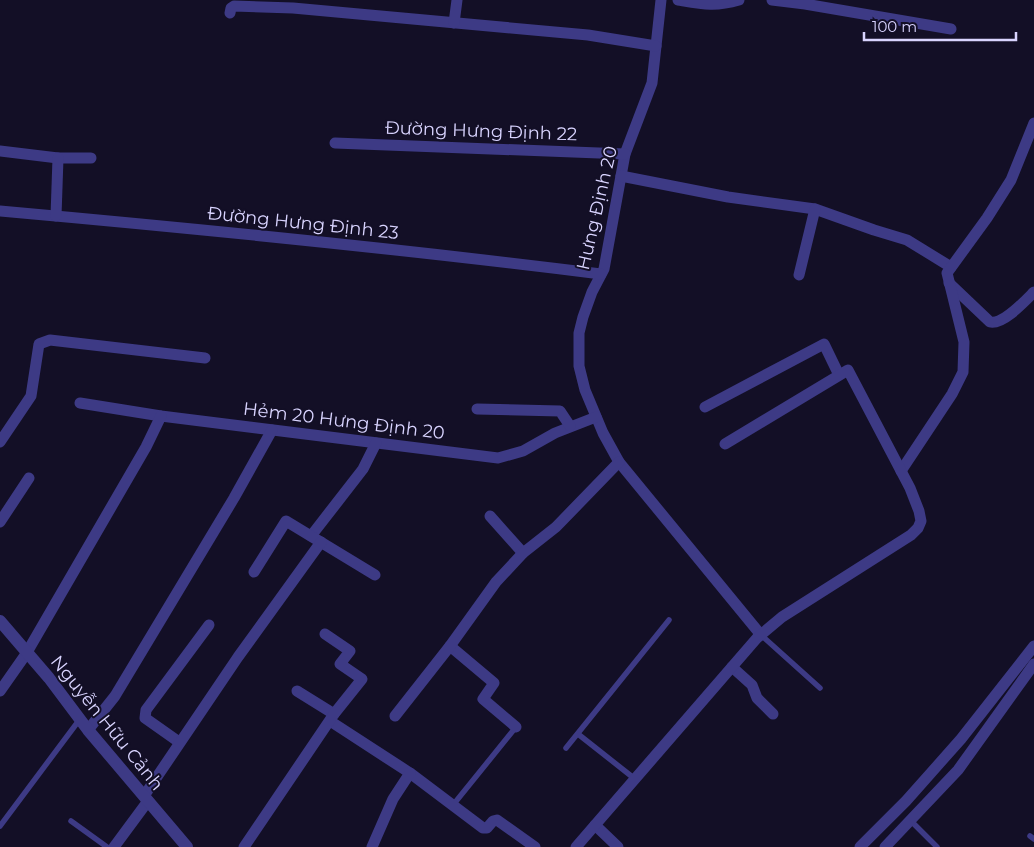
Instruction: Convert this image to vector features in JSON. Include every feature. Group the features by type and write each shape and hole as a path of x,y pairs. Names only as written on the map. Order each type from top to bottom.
{"street":[{"path":"454,23 457,0"},
{"name":"Hưng Định 20","path":"662,0 652,83 625,154 604,269 586,308 579,332 579,366 585,390 596,417 619,462 761,634"},
{"path":"678,0 709,5 722,5 739,0"},
{"path":"772,0 814,5 951,29"},
{"path":"230,13 231,8 234,6 293,4 454,23 588,35 656,46"},
{"path":"901,471 952,394 963,372 964,342 947,273 987,218 1011,180 1034,123"},
{"name":"Đường Hưng Định 22","path":"335,143 625,154"},
{"path":"0,151 58,158 91,158"},
{"path":"56,216 58,158"},
{"path":"621,176 728,197 815,209 907,240 951,267"},
{"path":"799,275 815,209"},
{"name":"Đường Hưng Định 23","path":"0,211 479,259 601,274"},
{"path":"949,283 990,322 994,323 1000,321 1034,292"},
{"path":"0,442 31,396 39,344 50,340 205,358"},
{"path":"705,407 824,344 839,375"},
{"path":"576,847 761,634 782,616 911,536 921,521 919,510 901,471 848,370 725,444"},
{"name":"Hẻm 20 Hưng Định 20","path":"80,403 161,416 498,458 523,450 570,426 596,417"},
{"path":"477,409 560,411 570,426"},
{"path":"0,691 26,654 146,447 161,416"},
{"path":"84,724 115,696 234,498 272,430"},
{"path":"114,847 179,742 363,469 376,443"},
{"path":"395,716 450,646 496,582 522,553 556,528 619,462"},
{"path":"0,522 29,478"},
{"path":"490,516 522,553"},
{"path":"254,572 286,521 375,575"},
{"name":"Nguyễn Hữu Cảnh","path":"0,621 187,847"},
{"path":"179,742 144,716 146,710 209,625"},
{"path":"244,847 332,718 362,679 340,664 350,651 325,634"},
{"path":"450,646 494,683 483,700 516,728"},
{"path":"860,847 906,801 962,739 1034,646"},
{"path":"885,847 958,770 1034,664"},
{"path":"732,667 752,685 757,698 773,714"},
{"path":"297,691 483,828 487,828 497,820 535,847"},
{"path":"372,847 393,799 410,773"},
{"path":"595,825 618,847"}],"lane":[{"path":"566,748 669,620"},
{"path":"761,634 820,688"},
{"path":"0,826 84,724"},
{"path":"453,805 516,728"},
{"path":"578,734 635,779"},
{"path":"71,821 107,847"},
{"path":"911,821 937,847"}]}
